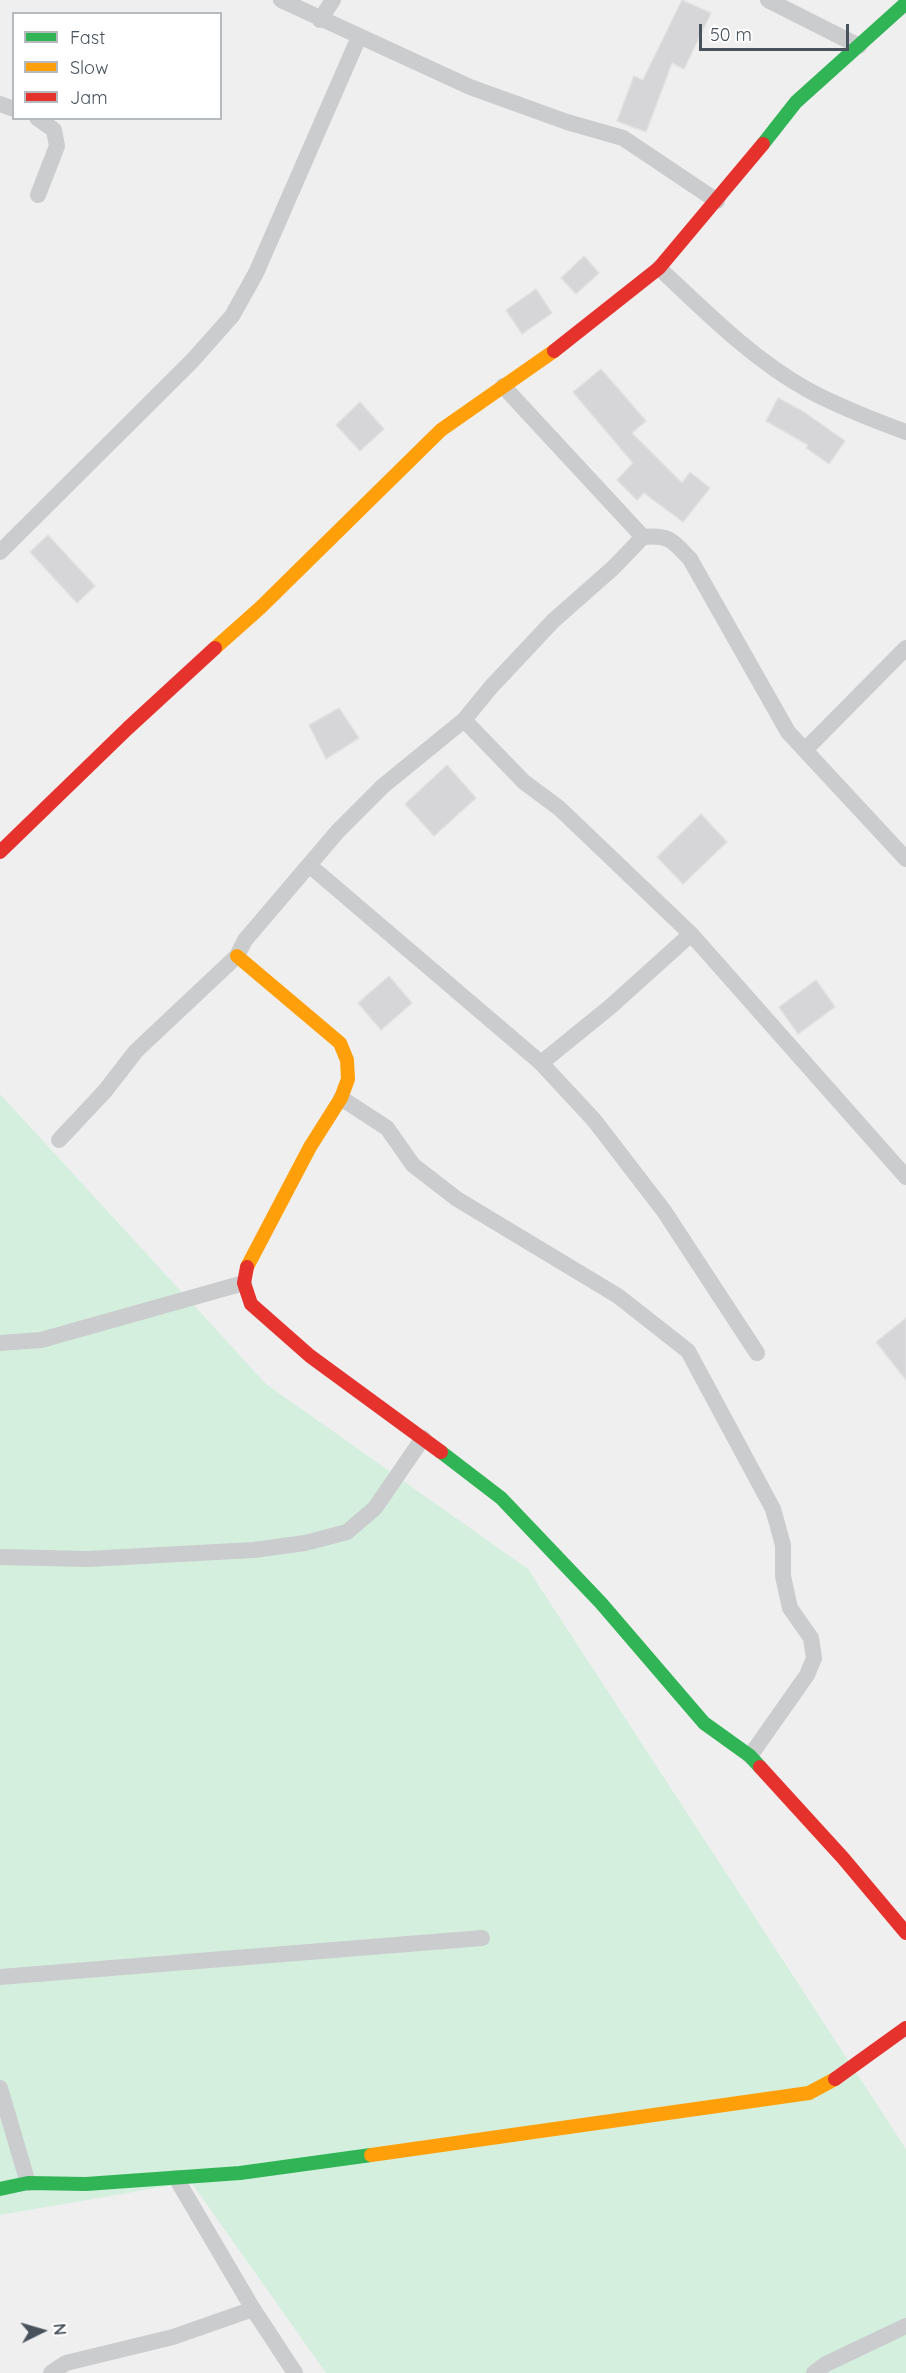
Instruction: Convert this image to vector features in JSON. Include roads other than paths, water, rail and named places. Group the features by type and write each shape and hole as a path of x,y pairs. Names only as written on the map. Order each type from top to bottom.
{"street":[{"path":"281,0 320,20 470,87 567,122 623,138 717,201"},
{"path":"320,20 333,0"},
{"path":"768,0 858,46"},
{"path":"0,852 128,728 260,608 441,430 563,345 659,268 717,201 796,102 906,3"},
{"path":"0,552 192,361 232,316 256,273 358,37"},
{"path":"38,195 57,146 54,130 40,120"},
{"path":"659,268 722,326 768,363 809,390 906,432"},
{"path":"503,386 643,537"},
{"path":"59,1140 105,1091 136,1051 237,956 245,940 309,865 382,786 464,720 552,621 613,568 643,537 657,535 670,538 690,559 788,732 906,859"},
{"path":"805,750 906,648"},
{"path":"464,720 524,782 559,808 691,934 906,1177"},
{"path":"309,865 542,1063 594,1120 664,1211 757,1353"},
{"path":"542,1063 610,1007 691,934"},
{"path":"237,956 340,1044 347,1060 348,1079 341,1098 310,1147 248,1263 244,1283 251,1305 310,1356 501,1498 601,1603 704,1723 750,1756 843,1858 906,1933"},
{"path":"341,1098 387,1128 413,1165 456,1199 618,1296 688,1351 772,1509 783,1545 783,1576 790,1608 811,1638 814,1658 807,1675 750,1756"},
{"path":"0,1343 40,1340 244,1283"},
{"path":"0,1557 87,1559 254,1550 305,1543 347,1532 375,1508 423,1438"},
{"path":"0,1977 482,1938"},
{"path":"0,2189 28,2183 86,2184 240,2173 809,2093 836,2078 906,2028"},
{"path":"0,2088 28,2183"},
{"path":"176,2178 253,2309 295,2373"},
{"path":"51,2373 66,2363 173,2337 253,2309"},
{"path":"814,2373 826,2364 906,2326"}]}
